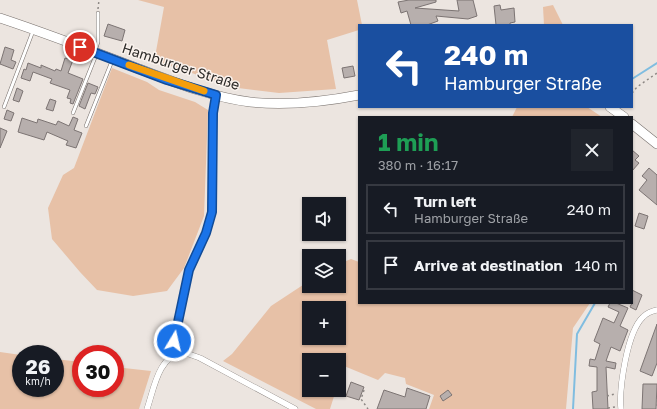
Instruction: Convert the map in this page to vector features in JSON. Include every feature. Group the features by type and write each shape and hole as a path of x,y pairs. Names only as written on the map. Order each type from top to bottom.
{"main road":[{"name":"Hamburger Straße","path":"0,18 167,80 216,95 250,102 295,104 358,95"},
{"path":"612,109 622,116"},
{"path":"633,125 657,144"}],"street":[{"path":"178,353 174,341 174,334 187,277 193,260 206,233 212,212 213,113 216,95"},
{"path":"621,409 620,392 626,354 639,322 646,314 657,310"},
{"path":"147,409 163,365 178,353 194,355 295,409"}],"lane":[{"path":"73,113 98,42 98,13"},
{"path":"4,107 33,29"},
{"path":"86,126 113,59"}],"path":[{"path":"98,13 99,0"},
{"path":"633,93 637,87 657,73"},
{"path":"364,390 361,400 368,409"},
{"path":"608,396 620,392"}],"shaded area":[{"path":"138,0 357,0 362,24 358,24 358,30 327,40 336,89 279,93 238,88 164,64 155,57 164,7"},
{"path":"553,5 562,24 544,24 543,7"},
{"path":"112,68 147,82 159,90 195,102 208,110 204,216 184,268 167,291 133,296 97,290 52,239 48,208 63,175 74,168"},
{"path":"516,108 588,108 600,116 512,116"},
{"path":"351,259 358,262 358,304 589,304 573,328 566,409 429,409 434,395 406,384 405,378 385,373 378,380 346,367 346,353 302,353 302,397 334,397 330,409 316,409 223,361 232,354 271,306 302,286 302,293 346,293 346,261"},
{"path":"0,352 12,354 12,397 64,397 64,360 72,361 72,397 124,397 124,368 151,371 139,409 0,409"}],"building":[{"path":"409,0 436,0 436,2 415,8 459,11 457,0 473,0 477,16 468,19 436,16 438,21 430,24 411,24 407,11 401,13 398,2"},
{"path":"500,5 501,10 514,8 515,22 510,24 496,24 494,6"},
{"path":"108,24 125,30 122,41 104,36"},
{"path":"5,47 14,50 11,60 16,62 13,69 0,64"},
{"path":"65,58 73,60 68,73 83,79 73,104 70,103 71,99 67,98 70,90 50,83 52,79 33,72 30,81 21,78 28,63 41,68 41,65 55,71 56,69 61,71"},
{"path":"353,66 355,76 344,78 342,68"},
{"path":"88,83 98,87 95,94 91,93 85,109 79,106"},
{"path":"17,88 23,91 19,102 13,100"},
{"path":"50,99 56,101 53,111 46,109"},
{"path":"7,110 14,113 11,121 4,119"},
{"path":"73,117 78,119 74,130 82,133 76,148 66,145 68,141 47,132 44,140 18,132 22,118 37,123 38,119 56,125 58,121 69,126"},
{"path":"0,128 7,131 0,148"},
{"path":"633,151 639,156 635,160 639,163 633,170"},
{"path":"649,168 657,175 657,205 639,190 647,180 642,176"},
{"path":"639,213 648,216 644,229 635,226"},
{"path":"633,290 642,295 636,310 630,307 633,304"},
{"path":"610,304 618,304 628,308 620,326 628,330 620,351 611,347 606,361 616,363 615,369 606,367 608,409 593,409 592,392 597,391 597,367 589,366 590,359 595,360 600,344 594,341 603,318 614,323 619,312 608,307"},
{"path":"657,324 657,363 652,376 640,371"},
{"path":"351,382 364,387 359,400 346,396"},
{"path":"643,384 657,384 656,409 642,409"},
{"path":"407,388 430,396 426,409 377,409 384,390 405,397"},
{"path":"448,390 452,395 443,401 440,396"}],"waterway":[{"path":"633,78 657,63"},
{"path":"573,409 577,334 594,304"}],"slow traffic":[{"path":"129,65 167,80 204,91"}],"route":[{"path":"80,47 167,80 216,95 213,113 212,212 206,233 189,270 174,334 174,341"}]}
